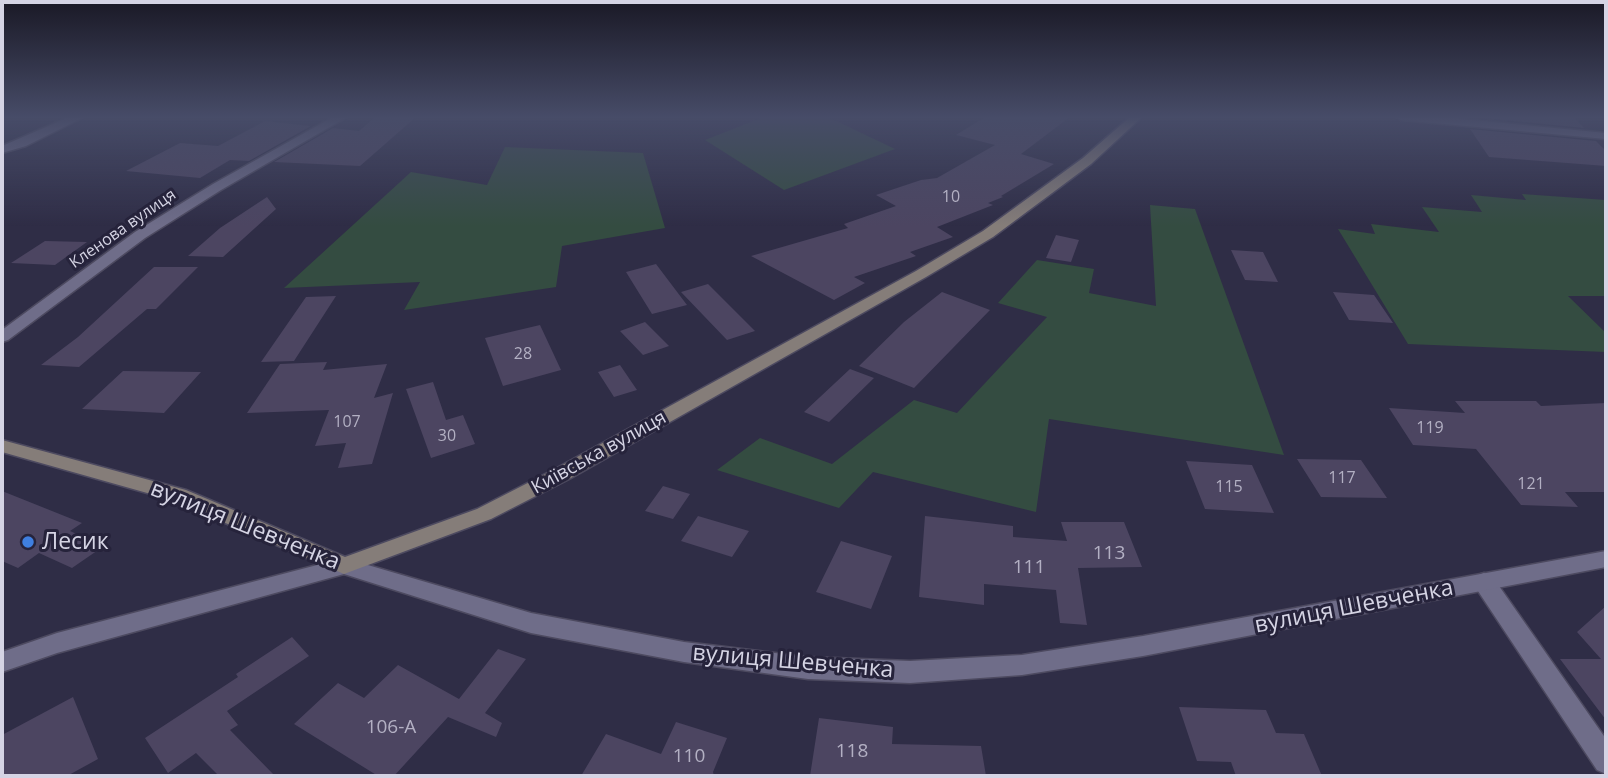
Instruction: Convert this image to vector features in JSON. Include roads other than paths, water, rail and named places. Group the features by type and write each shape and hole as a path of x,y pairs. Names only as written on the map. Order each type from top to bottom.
{"main road":[{"name":"Київська вулиця","path":"344,566 484,514 564,473 988,234 1096,153"},
{"name":"вулиця Шевченка","path":"2,446 179,495 344,566"}],"street":[{"name":"Кленова вулиця","path":"2,337 140,235 277,153"},
{"name":"вулиця Шевченка","path":"344,566 531,623 720,656 808,667 910,672 1021,665 1143,646 1606,559"},
{"name":"Київська вулиця","path":"2,662 57,643 344,566"},
{"path":"1484,582 1606,761"}],"place":[{"name":"Лесик","path":"28,542"}]}
